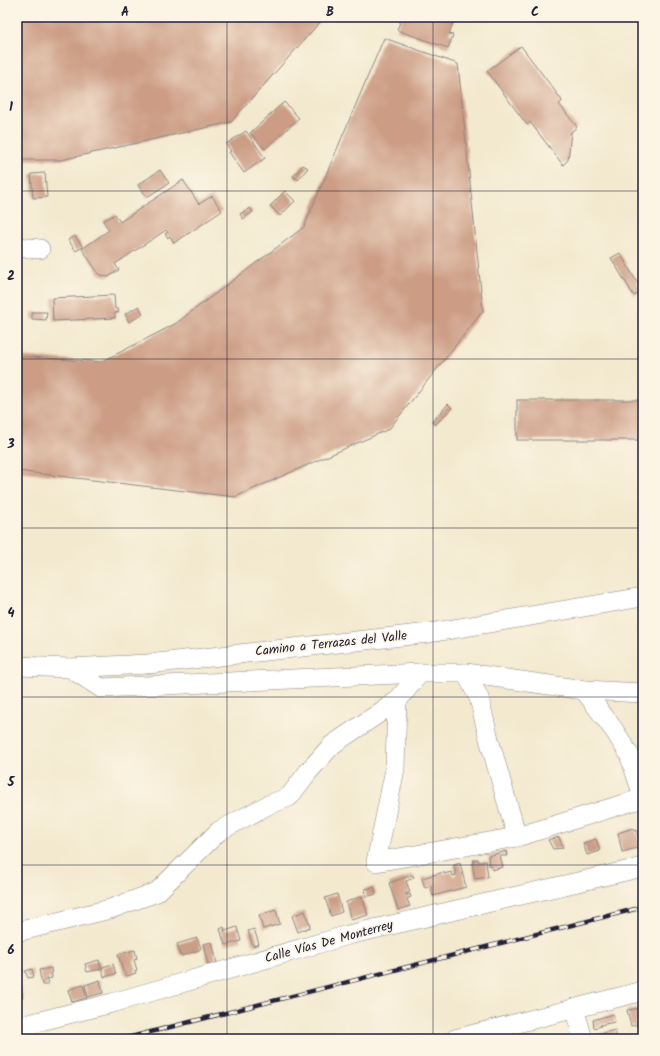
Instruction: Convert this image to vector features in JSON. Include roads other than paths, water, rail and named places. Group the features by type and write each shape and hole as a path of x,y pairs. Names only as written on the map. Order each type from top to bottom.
{"street":[{"path":"17,247 40,248"},
{"name":"Camino a Terrazas del Valle","path":"17,666 70,668 148,664 429,634 643,597"},
{"path":"70,668 101,688 420,673 466,673 584,690 643,693"},
{"path":"17,932 110,909 157,892 219,831 268,805 289,797 308,772 332,745 397,701 420,673"},
{"path":"466,673 479,698 489,740 517,837"},
{"path":"397,701 395,769 376,862 517,837 643,797 636,753 614,730 584,690"},
{"name":"Calle Vías De Monterrey","path":"17,1027 112,1003 348,935 643,867"},
{"path":"455,1039 643,991"},
{"path":"574,1008 583,1039"}],"railway":[{"path":"123,1039 643,907"}]}
